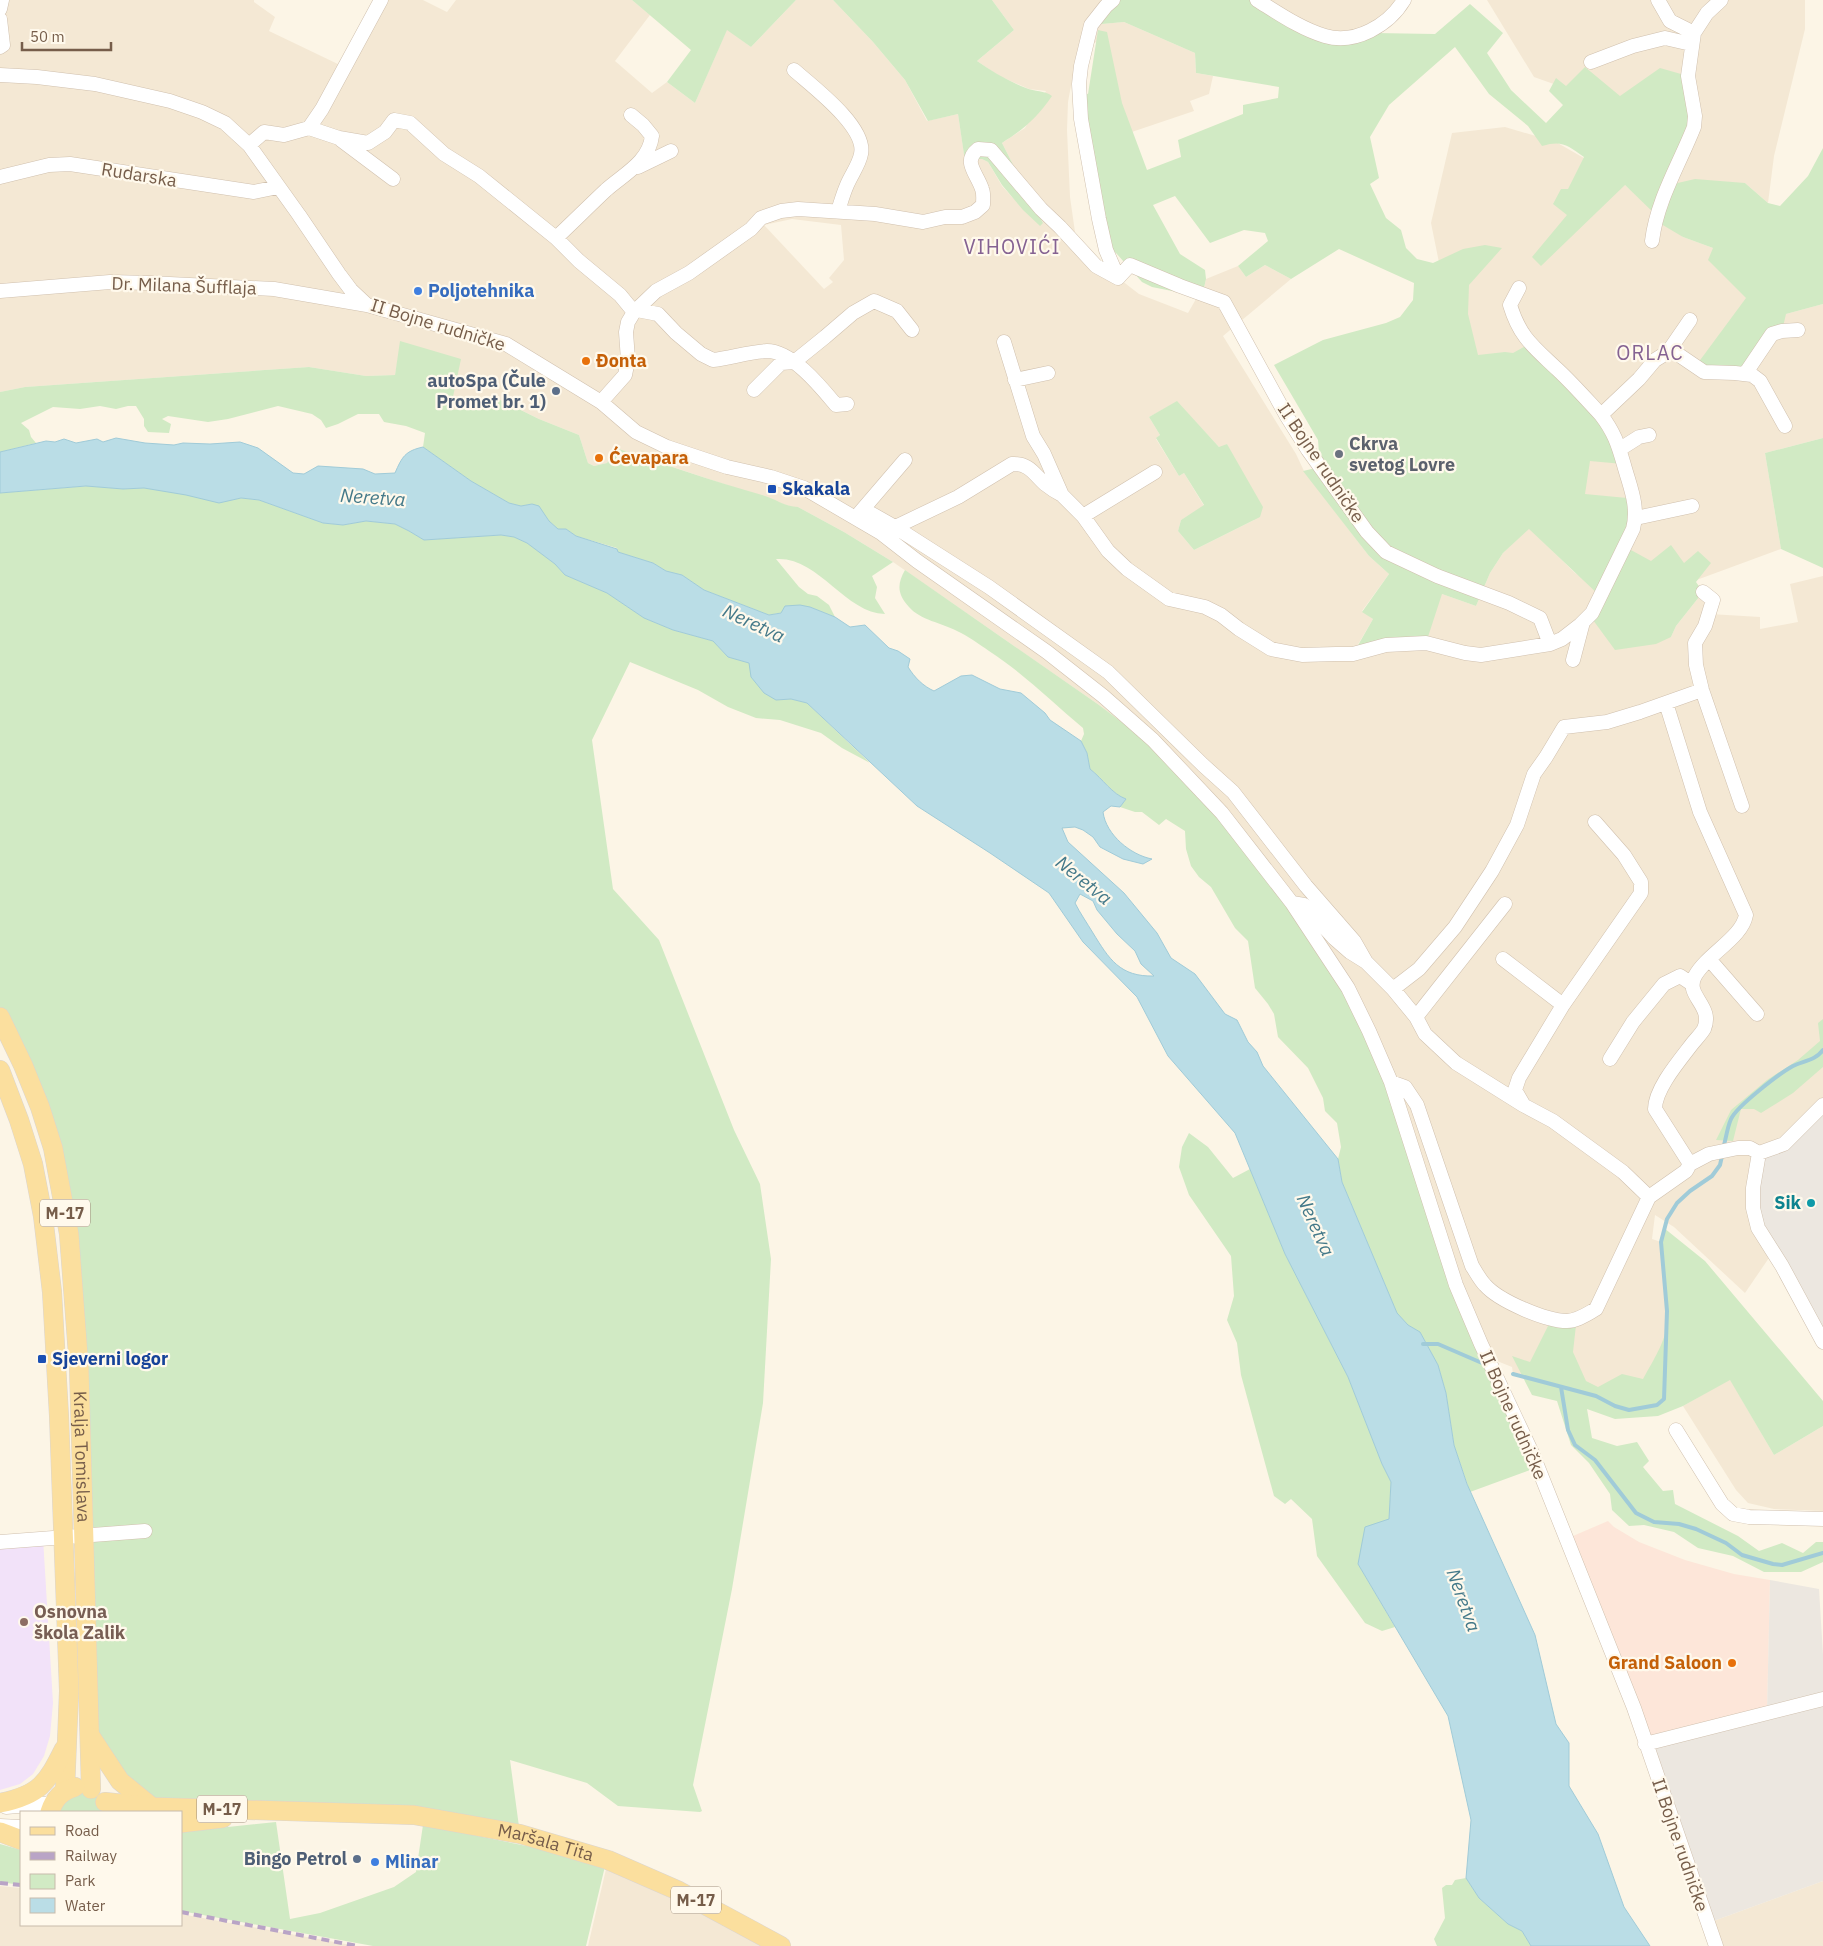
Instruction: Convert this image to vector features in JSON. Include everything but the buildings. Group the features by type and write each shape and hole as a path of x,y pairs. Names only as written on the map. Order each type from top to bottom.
{"main road":[{"name":"Kralja Tomislava","path":"0,1017 30,1082 54,1148 69,1234 79,1368 91,1789"},
{"name":"Kralja Tomislava","path":"0,1070 33,1164 52,1292 59,1416 69,1691 67,1743 56,1802"},
{"path":"90,1736 120,1781 152,1807"},
{"path":"0,1805 19,1800 36,1791 46,1780 67,1743"},
{"path":"56,1802 73,1787 91,1789"},
{"name":"M-17","path":"91,1789 99,1794 107,1807"},
{"name":"Maršala Tita","path":"107,1807 414,1815 529,1836 608,1860 672,1887 781,1946"},
{"name":"Maršala Tita","path":"182,1823 291,1811"},
{"path":"0,1832 20,1840"}],"street":[{"path":"0,9 2,0"},
{"path":"309,128 326,101 381,0"},
{"path":"1113,0 1091,25 1081,66 1079,84 1081,118 1099,219 1106,250 1118,278"},
{"path":"1257,0 1298,24 1326,37 1369,32 1397,11 1404,0"},
{"path":"1658,0 1670,21 1692,38"},
{"path":"1652,241 1662,200 1694,127 1695,116 1688,76 1692,38 1707,13 1721,0"},
{"path":"0,19 3,34 3,45 0,47"},
{"path":"1591,62 1633,46 1665,38 1692,38"},
{"path":"794,70 840,111 856,130 861,145 862,153 846,187 838,211"},
{"name":"II Bojne rudničke","path":"0,75 95,84 170,102 202,112 225,123 249,145 339,274 366,305 506,344 601,402 636,432 667,447 727,467 771,477 804,488 859,514 917,561 1047,652 1103,696 1159,747 1222,813 1292,904 1348,988 1391,1082 1456,1285 1533,1455 1634,1708 1716,1946"},
{"path":"631,115 652,136 651,145 631,171"},
{"path":"249,145 264,132 284,135 309,128 339,138 368,143 385,132 394,120 410,123 444,154 479,176 556,238 578,261 620,295 635,311 658,314 676,333 701,354 713,360 769,351 794,362 823,389 836,405 847,404"},
{"path":"339,138 393,179"},
{"path":"601,402 625,375 628,360 627,327 635,311 656,291 689,273 751,229 761,218 781,211 798,209 875,214 923,222 946,217 962,217 975,212 983,205 983,191 970,161 971,155 978,149 991,150 1041,210 1060,227 1096,266 1118,278"},
{"path":"556,238 608,188 631,171 654,158 671,152"},
{"name":"Rudarska","path":"0,177 49,165 70,164 254,192 278,187"},
{"name":"II Bojne rudničke","path":"1118,278 1130,266 1224,302 1286,415 1308,450 1367,532 1386,552 1437,576 1509,603 1540,618 1550,644"},
{"name":"Dr. Milana Šufflaja","path":"0,291 110,282 149,283 274,289 366,305"},
{"path":"881,533 958,497 1012,464 1022,463 1062,495 1083,516 1108,551 1127,569 1169,599 1205,607 1221,614 1239,629 1271,649 1302,655 1353,654 1386,645 1426,643 1481,655 1550,644 1562,639 1592,613 1633,529 1636,518 1632,493 1614,434 1602,415 1530,344 1515,322 1510,305 1519,288"},
{"path":"754,390 781,363 794,362 853,313 874,301 897,311 912,330"},
{"path":"1602,415 1640,379 1655,360 1668,352 1690,320"},
{"path":"1745,374 1772,334 1798,330"},
{"path":"1004,342 1033,436 1044,454 1062,495"},
{"path":"1668,352 1676,354 1704,372 1752,375 1760,381 1785,426"},
{"path":"1015,380 1048,373"},
{"path":"1620,449 1639,437 1649,435"},
{"path":"905,460 859,514 895,527 989,587 1108,672 1233,792 1306,886 1354,941 1366,962 1393,989 1416,1017 1425,1034 1456,1063 1523,1105 1553,1120 1623,1172 1649,1197"},
{"path":"1083,516 1155,472"},
{"path":"1636,518 1692,506"},
{"path":"1703,592 1713,600 1705,626 1695,643 1696,665 1702,690 1742,806"},
{"path":"1573,660 1583,622"},
{"path":"1393,989 1418,969 1455,927 1492,871 1517,825 1534,774 1564,727 1607,722 1702,690"},
{"path":"1666,703 1700,812 1746,915 1744,924 1708,959 1696,975 1692,984 1695,996 1704,1007 1706,1017 1704,1029 1678,1062 1655,1099 1655,1110 1690,1164"},
{"path":"1523,1105 1515,1090 1519,1078 1563,1005 1641,893 1641,882 1624,855 1595,822"},
{"path":"1249,849 1254,845 1263,830"},
{"name":"II Bojne rudničke","path":"1292,904 1304,904 1334,938 1350,952 1366,962"},
{"path":"1416,1017 1505,904"},
{"path":"1503,959 1563,1005"},
{"path":"1708,959 1757,1014"},
{"path":"1610,1059 1634,1022 1664,984 1680,976 1692,984"},
{"path":"1391,1082 1405,1087 1416,1105 1472,1266 1485,1286 1505,1300 1548,1318 1568,1321 1583,1317 1596,1309 1649,1197 1686,1171 1690,1164 1724,1150 1750,1148 1759,1154"},
{"path":"1759,1154 1784,1144 1823,1105"},
{"path":"1759,1154 1753,1188 1753,1208 1758,1228 1782,1266 1823,1342"},
{"path":"1676,1430 1722,1504 1733,1514 1749,1517 1823,1519"},
{"path":"0,1542 145,1531"},
{"path":"1645,1744 1823,1699"},
{"path":"0,1805 19,1807 56,1802"},
{"path":"0,1826 20,1827"}],"shaded area":[{"path":"0,0 254,0 254,2 275,17 269,31 342,66 376,0 423,0 447,12 456,0 632,0 650,15 615,61 652,93 667,82 695,103 727,29 751,47 796,0 833,0 873,42 905,80 927,121 958,114 966,167 976,159 988,162 1002,186 1043,223 1002,143 1025,128 1046,91 1029,89 999,76 977,61 1014,30 992,0 1113,0 1091,25 1124,22 1195,53 1196,73 1213,76 1209,94 1190,101 1194,111 1114,138 1096,42 1080,51 1075,64 1068,102 1067,130 1070,197 1077,246 1139,294 1188,313 1196,299 1202,297 1206,279 1238,266 1246,277 1265,265 1291,279 1223,336 1296,454 1304,471 1369,556 1389,574 1362,611 1373,619 1353,653 1442,594 1476,606 1490,573 1503,553 1529,528 1575,573 1671,637 1676,626 1703,592 1710,614 1760,617 1760,629 1798,622 1790,584 1823,576 1823,1105 1773,1252 1745,1293 1674,1227 1655,1215 1652,1239 1661,1242 1667,1311 1664,1399 1536,1380 1513,1374 1512,1367 1487,1357 1151,745 1099,705 893,562 798,507 792,507 616,448 607,463 594,466 588,463 579,435 539,419 494,397 455,410 401,342 395,375 366,376 309,367 25,387 0,392","holes":["792,219 841,225 844,260 829,278 833,282 824,289 764,225","1177,402 1220,448 1227,444 1254,520 1194,550 1178,531 1181,520 1204,506 1184,473 1179,476 1156,439 1160,435 1149,417"]},
{"path":"1257,0 1404,0 1383,23 1336,37"},
{"path":"1487,0 1805,0 1805,29 1774,156 1768,203 1745,183 1668,185 1579,93 1534,77"},
{"path":"1505,127 1556,142 1596,165 1625,185 1683,237 1713,248 1786,314 1823,304 1823,438 1765,453 1781,549 1664,592 1460,366 1431,223 1452,133"},
{"path":"1823,1105 1823,1342 1753,1208 1753,1188 1768,1151"},
{"path":"1730,1379 1774,1455 1823,1426 1823,1511 1774,1509 1748,1503 1736,1490 1683,1406"},
{"path":"1608,1521 1614,1527 1639,1542 1685,1560 1734,1574 1770,1580 1767,1712 1645,1744 1566,1539"},
{"name":"Osnovna škola Zalik","path":"43,1538 53,1703 50,1736 44,1756 33,1774 20,1784 0,1790 0,1542"},
{"path":"1770,1580 1819,1589 1823,1655 1823,1881 1708,1923 1645,1744 1767,1712"},
{"path":"607,1865 686,1899 761,1946 588,1946"},
{"path":"1823,1881 1823,1946 1716,1946 1708,1923"},
{"path":"0,1886 20,1888 20,1926 182,1926 182,1914 356,1946 0,1946"}],"green space":[{"path":"632,0 796,0 751,47 727,30 695,103 667,82 691,50"},
{"path":"833,0 992,0 1014,30 977,61 1013,82 1052,96 1030,123 1002,143 1043,223 1040,226 1023,210 1002,185 988,162 976,159 966,168 958,114 928,121 905,80 873,42"},
{"path":"1112,0 1257,0 1314,32 1435,34 1470,4 1503,33 1487,53 1511,90 1546,123 1563,105 1549,91 1556,78 1566,86 1585,67 1620,96 1660,68 1688,76 1695,116 1669,185 1695,179 1745,183 1768,203 1780,206 1808,176 1823,148 1823,304 1786,314 1782,331 1745,374 1695,367 1746,298 1708,260 1713,248 1683,237 1656,221 1657,216 1625,185 1541,266 1532,257 1567,215 1553,204 1561,189 1568,189 1584,157 1564,145 1549,144 1542,146 1528,126 1489,94 1455,47 1389,105 1370,137 1379,178 1370,184 1386,218 1401,230 1406,248 1417,259 1433,263 1463,249 1485,245 1502,248 1469,285 1468,314 1478,355 1513,353 1529,344 1601,415 1623,464 1590,461 1585,494 1627,498 1636,518 1631,550 1651,561 1671,545 1684,563 1698,551 1711,563 1696,582 1703,592 1676,626 1671,637 1656,644 1615,650 1593,620 1601,597 1529,529 1503,553 1490,573 1476,606 1442,594 1426,643 1353,654 1373,619 1362,612 1389,574 1369,556 1303,471 1320,467 1318,440 1274,365 1323,340 1386,323 1400,317 1413,300 1414,283 1339,249 1291,279 1265,265 1246,277 1238,266 1268,241 1265,233 1244,230 1210,243 1175,196 1153,205 1180,254 1205,270 1206,279 1202,297 1152,287 1142,282 1116,253 1100,243 1078,92 1088,94 1098,30 1107,32 1122,103 1147,170 1181,157 1178,140 1243,114 1243,105 1278,98 1279,87 1196,73 1195,53 1124,22 1091,25"},
{"path":"400,341 461,359 451,406 455,410 494,397 539,419 579,435 588,463 594,466 607,463 616,448 766,496 789,506 798,507 844,532 893,562 872,576 877,587 875,598 885,614 857,605 805,566 791,560 776,559 799,587 808,594 817,596 829,605 835,617 810,607 769,615 704,590 682,575 666,571 653,563 618,552 617,548 576,536 566,529 558,529 532,504 521,506 509,503 471,481 423,447 425,433 406,426 384,422 379,414 358,414 326,428 321,420 312,414 278,406 228,419 208,422 168,416 162,419 171,424 169,433 148,432 144,426 144,419 136,406 116,409 100,406 80,409 53,407 21,423 29,430 31,437 36,443 0,452 0,392 25,387 309,367 366,376 395,375"},
{"path":"1177,401 1219,447 1227,444 1263,507 1260,517 1194,550 1178,531 1181,520 1204,505 1184,473 1179,476 1156,438 1160,435 1149,417"},
{"path":"1823,438 1823,568 1781,549 1765,453"},
{"name":"Sjeverni logor","path":"87,486 123,489 144,488 231,500 241,498 259,500 323,523 343,525 366,521 395,524 424,540 501,535 514,537 527,543 555,564 565,575 607,593 644,618 673,630 713,641 728,657 750,663 752,677 776,700 791,699 807,703 870,763 842,748 821,733 780,720 756,718 728,707 698,690 630,662 592,740 613,889 659,940 734,1130 760,1184 771,1259 763,1403 732,1589 693,1785 702,1811 700,1812 618,1806 587,1783 510,1760 520,1834 481,1826 152,1807 98,1750 60,1184 0,1017 0,493"},
{"path":"905,570 1099,705 1148,742 1249,849 1369,1031 1456,1285 1538,1467 1470,1492 1454,1445 1446,1393 1438,1365 1420,1332 1408,1325 1397,1313 1342,1182 1338,1159 1341,1147 1337,1123 1325,1111 1323,1098 1308,1068 1278,1037 1274,1014 1255,988 1248,941 1235,928 1211,887 1199,877 1191,866 1186,849 1185,831 1166,819 1159,825 1142,812 1135,812 1120,807 1126,799 1116,793 1090,769 1087,753 1081,741 1084,734 1083,728 1026,678 1002,660 961,633 925,618 914,611 905,602 900,593 900,584"},
{"path":"1823,1019 1823,1067 1793,1093 1761,1113 1754,1109 1741,1109 1733,1141 1716,1140 1731,1110 1767,1080 1798,1060 1820,1041 1818,1023"},
{"path":"1189,1133 1208,1147 1233,1178 1250,1169 1285,1254 1348,1377 1382,1464 1391,1482 1389,1520 1358,1564 1395,1627 1382,1631 1365,1623 1317,1556 1312,1519 1291,1499 1285,1504 1274,1496 1241,1375 1237,1343 1227,1320 1234,1296 1231,1256 1189,1195 1179,1167 1182,1147"},
{"path":"1664,1228 1705,1261 1823,1401 1823,1426 1774,1455 1730,1380 1683,1406 1658,1416 1615,1419 1587,1409 1592,1438 1617,1446 1637,1442 1649,1461 1643,1467 1663,1491 1673,1490 1675,1504 1738,1536 1759,1551 1782,1543 1803,1553 1816,1542 1823,1542 1823,1562 1801,1572 1764,1572 1733,1556 1698,1548 1674,1532 1644,1525 1629,1526 1612,1510 1610,1494 1589,1463 1571,1445 1557,1401 1532,1395 1512,1356 1530,1362 1548,1326 1576,1325 1573,1352 1586,1381 1598,1387 1622,1374 1643,1379 1660,1348 1666,1329 1667,1316 1661,1253"},
{"path":"72,1790 94,1795 101,1801 106,1811 53,1811"},
{"path":"276,1822 290,1919 320,1913 394,1887 416,1872 423,1825 606,1862 586,1946 373,1946 182,1911 182,1832"},
{"path":"0,1844 20,1850 20,1885 0,1882"},
{"path":"1466,1878 1479,1898 1508,1924 1522,1931 1531,1946 1437,1946 1434,1939 1445,1918 1442,1888 1446,1885 1452,1885 1455,1880"}],"water":[{"name":"Neretva","path":"116,438 174,445 183,443 240,442 258,448 293,473 304,474 318,466 363,469 375,474 395,473 408,453 423,447 471,481 509,503 521,506 532,504 539,506 549,521 558,529 566,529 576,536 653,563 666,571 682,575 704,590 769,615 781,613 785,606 800,605 835,617 850,627 865,625 889,648 898,651 910,659 908,667 913,675 930,689 934,691 961,676 972,675 1000,689 1021,693 1045,713 1050,720 1081,741 1087,753 1090,769 1112,790 1126,799 1120,807 1111,806 1103,812 1109,828 1121,843 1136,853 1152,859 1143,864 1123,859 1100,847 1093,837 1075,827 1062,828 1068,842 1124,893 1157,933 1171,958 1195,974 1225,1014 1237,1020 1248,1042 1257,1052 1263,1066 1338,1159 1342,1182 1397,1313 1408,1325 1420,1332 1438,1365 1446,1393 1454,1445 1467,1484 1535,1635 1556,1724 1569,1743 1569,1786 1598,1834 1624,1907 1650,1946 1531,1946 1522,1931 1508,1924 1479,1898 1466,1878 1471,1820 1448,1716 1358,1564 1365,1527 1389,1519 1391,1482 1382,1464 1348,1377 1285,1254 1235,1133 1168,1056 1137,997 1083,942 1049,893 917,806 807,703 791,699 776,700 764,693 751,677 749,663 728,657 713,641 673,630 644,618 607,593 565,575 555,564 527,543 514,537 501,535 424,540 395,524 366,521 343,525 323,523 259,500 241,498 219,503 144,488 123,489 86,486 0,493 0,452 46,441 55,442 64,439 76,443 97,439 103,442","holes":["1080,894 1093,901 1097,910 1117,934 1135,951 1141,964 1154,976 1142,976 1124,970 1110,958 1075,903"]}],"waterway":[{"path":"1723,1149 1728,1126 1741,1106 1759,1090 1787,1070 1813,1058 1823,1050"},
{"path":"1513,1374 1596,1396 1615,1406 1629,1410 1657,1405 1664,1399 1667,1311 1661,1242 1667,1219 1677,1203 1690,1191 1712,1176 1720,1165 1722,1156"},
{"path":"1423,1344 1438,1344 1482,1363"},
{"path":"1561,1387 1568,1430 1575,1445 1595,1460 1636,1513 1654,1522 1679,1524 1696,1529 1726,1543 1742,1555 1773,1564 1782,1565 1823,1553"}],"railway":[{"path":"0,1883 20,1885"},
{"path":"182,1912 357,1946"}],"place":[{"name":"Poljotehnika","path":"418,291"},
{"name":"Đonta","path":"586,361"},
{"name":"autoSpa (Čule Promet br. 1)","path":"556,391"},
{"name":"Ckrva svetog Lovre","path":"1339,454"},
{"name":"Ćevapara","path":"599,458"},
{"name":"Skakala","path":"772,489"},
{"name":"Sik","path":"1811,1203"},
{"name":"Sjeverni logor","path":"42,1359"},
{"name":"Osnovna škola Zalik","path":"24,1622"},
{"name":"Grand Saloon","path":"1732,1663"},
{"name":"Bingo Petrol","path":"357,1859"},
{"name":"Mlinar","path":"375,1862"}],"district":[{"name":"VIHOVIĆI","path":"1012,247"},
{"name":"ORLAC","path":"1650,353"}]}
